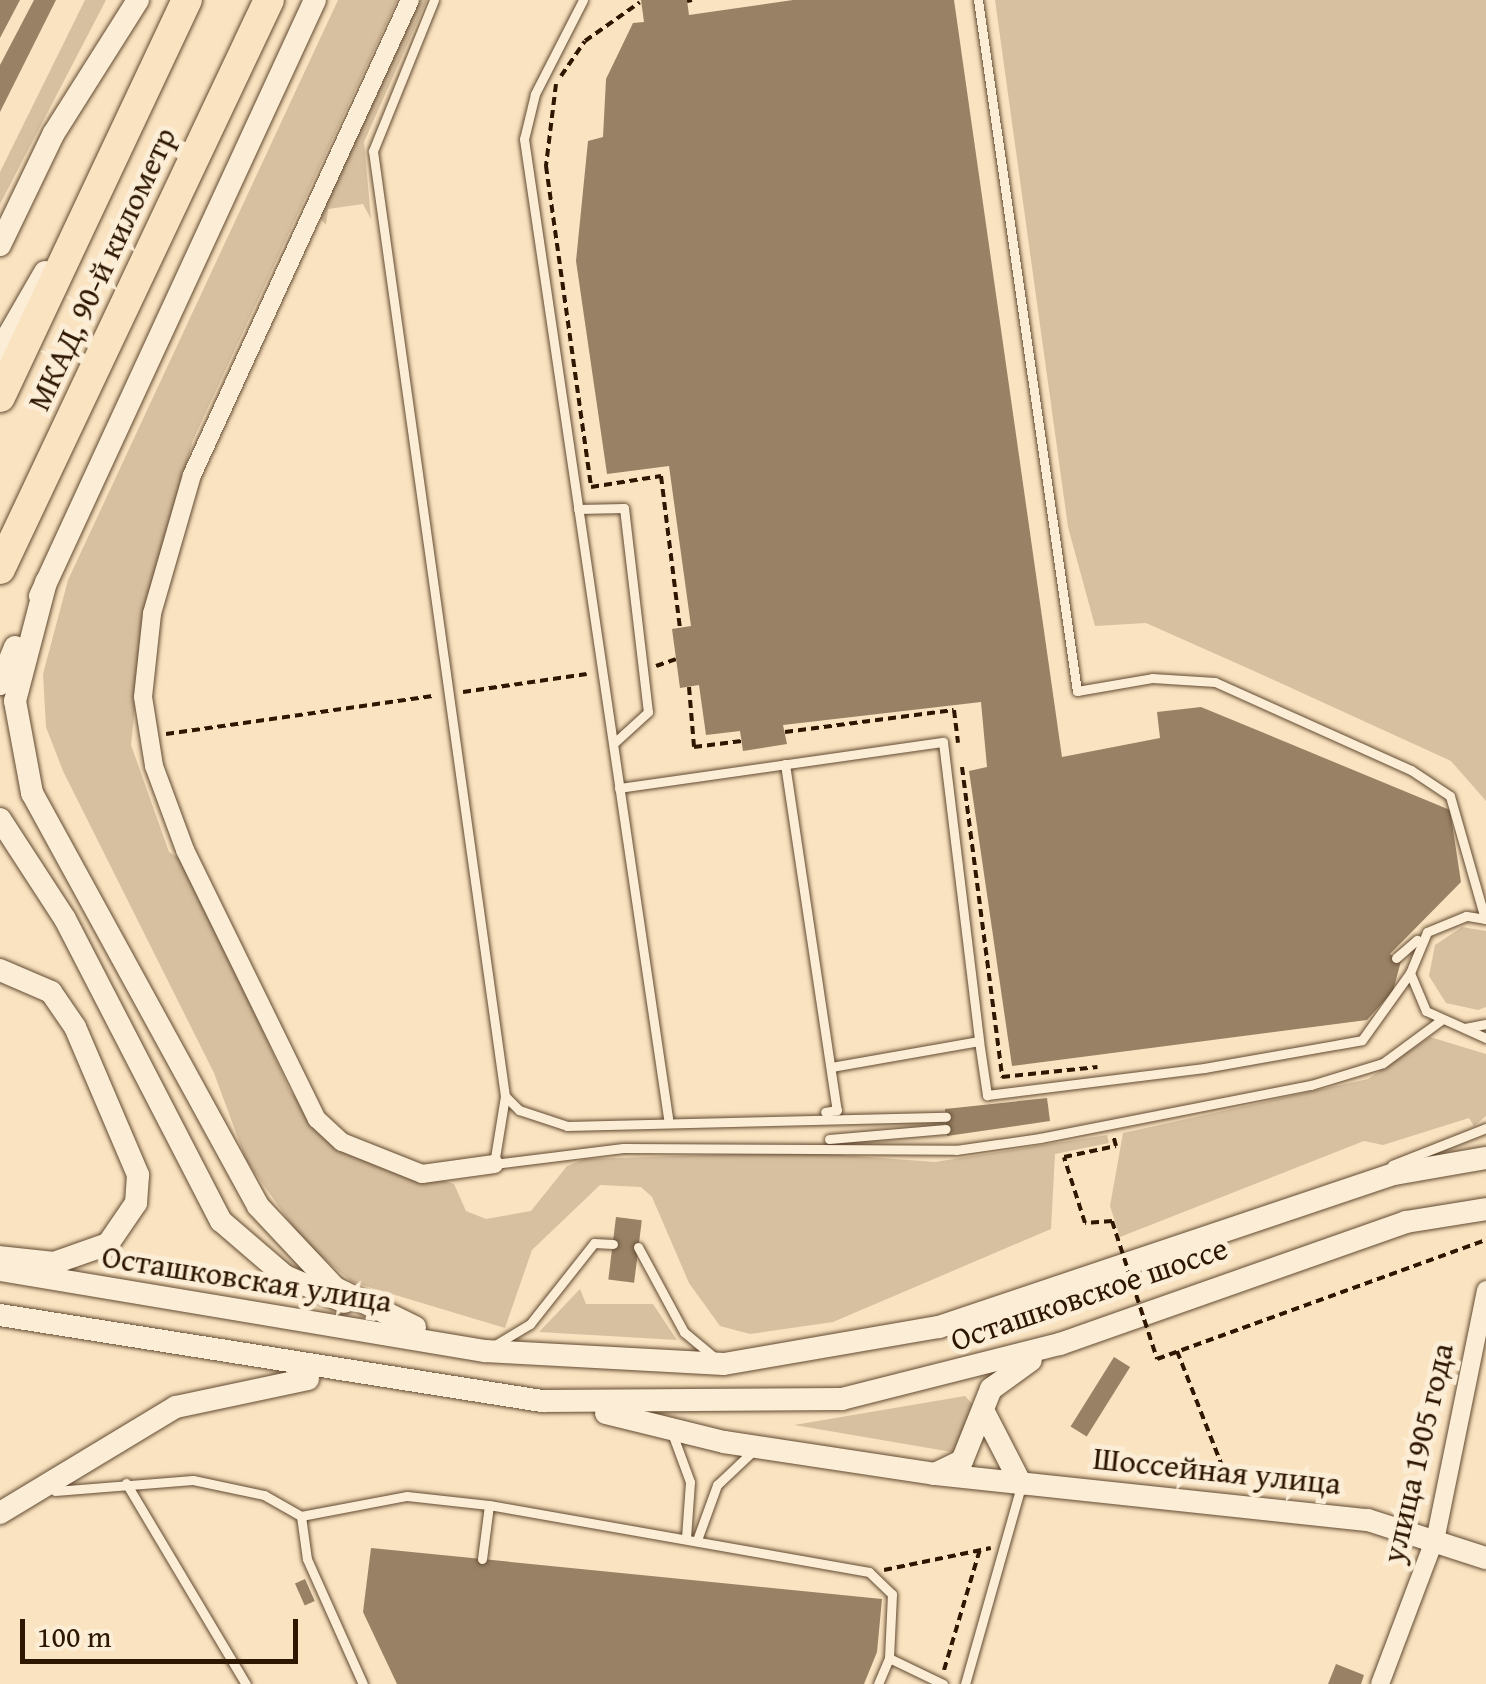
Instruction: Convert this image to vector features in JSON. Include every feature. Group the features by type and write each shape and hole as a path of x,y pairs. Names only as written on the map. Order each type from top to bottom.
{"highway":[{"name":"МКАД, 90-й километр","path":"0,396 186,0"},
{"name":"МКАД, 90-й километр","path":"0,570 269,0"}],"main road":[{"path":"0,245 54,133 138,0"},
{"path":"0,684 315,0"},
{"path":"0,350 114,152"},
{"path":"46,582 15,702 32,793 258,1206 335,1288 386,1317"},
{"path":"0,819 65,919 221,1221 285,1276 484,1351"},
{"path":"0,970 51,992 75,1026 138,1175 136,1203 108,1244 54,1262 0,1257"},
{"name":"Осташковское шоссе","path":"484,1351 724,1364 939,1327 1283,1208 1394,1174 1486,1158"},
{"name":"Осташковское шоссе","path":"378,1380 574,1404 842,1398 1060,1344 1299,1256 1486,1209"},
{"name":"Осташковская улица","path":"0,1270 484,1351"},
{"path":"0,1316 378,1380"},
{"path":"935,1474 962,1461 985,1414 992,1389 1060,1344"},
{"path":"0,1513 142,1423 216,1392 292,1379 378,1380"},
{"name":"Шоссейная улица","path":"574,1404 671,1430 935,1474 1228,1506 1436,1536 1486,1558"},
{"path":"985,1414 1022,1484"}],"street":[{"path":"410,0 192,475 152,614 147,737 240,975 317,1119 342,1142 422,1174 494,1164"},
{"name":"улица 1905 года","path":"1380,1684 1436,1536 1486,1290"}],"lane":[{"path":"434,0 373,150 505,1096 494,1164 946,1130"},
{"path":"583,0 535,94 524,139 668,1118"},
{"path":"978,0 1077,691 1152,678 1214,682 1411,770 1450,796 1485,919 1466,916 1427,932 1396,958"},
{"path":"578,509 624,508 648,712 612,746"},
{"path":"619,788 943,742 987,1095 1362,1040 1410,973 1427,932"},
{"path":"785,764 837,1110 793,1115"},
{"path":"1410,973 1415,994 1440,1022 1486,1038"},
{"path":"796,1143 956,1150 1111,1126 1383,1063 1440,1022"},
{"path":"1462,1028 1486,1024"},
{"path":"830,1066 980,1041"},
{"path":"505,1096 536,1119 567,1126 668,1118 793,1115 946,1117"},
{"path":"1283,1208 1486,1128"},
{"path":"484,1351 530,1324 594,1243 612,1244"},
{"path":"638,1247 684,1332 724,1364"},
{"path":"671,1430 690,1482 692,1539"},
{"path":"692,1539 717,1485 761,1447"},
{"path":"126,1482 246,1684"},
{"path":"0,1521 72,1485 126,1482 233,1486 301,1516 407,1496 489,1505 692,1539 869,1572 892,1594 889,1658 878,1684"},
{"path":"964,1684 1022,1484"},
{"path":"482,1558 489,1505"},
{"path":"301,1516 307,1559 363,1684"},
{"path":"889,1658 941,1683"}],"path":[{"path":"640,2 585,41 556,83 546,166 591,487 661,476 680,628"},
{"path":"643,670 676,658"},
{"path":"147,737 602,672"},
{"path":"689,687 694,747 742,742"},
{"path":"785,732 954,710 1002,1077 1096,1065 1101,1080"},
{"path":"980,912 990,912"},
{"path":"1111,1126 1116,1146 1064,1157 1085,1223 1112,1221 1158,1359 1486,1240"},
{"path":"1177,1351 1231,1483 1228,1506"},
{"path":"869,1572 981,1546 941,1683"}],"shaded area":[{"path":"85,0 106,0 0,204 0,172"},
{"path":"338,0 397,0 193,440 143,630 131,745 169,852 187,863 290,1091 346,1153 454,1184 466,1211 486,1219 531,1211 567,1166 585,1159 799,1152 935,1162 1107,1135 1109,1143 1055,1154 1051,1229 833,1322 750,1334 720,1326 689,1283 652,1197 641,1187 600,1185 532,1250 505,1328 352,1282 303,1241 246,1160 214,1073 63,771 46,727 43,674 68,580"},
{"path":"420,0 427,0 364,142 371,219 363,204 328,209 326,225 319,217"},
{"path":"995,0 1486,0 1486,801 1451,761 1254,671 1146,623 1095,626 1068,527"},
{"path":"1462,927 1486,931 1486,1007 1478,1010 1446,1003 1429,976 1435,945"},
{"path":"1430,1037 1486,1054 1486,1116 1474,1126 1469,1118 1383,1145 1364,1141 1120,1237 1110,1206 1123,1133 1368,1079"},
{"path":"580,1289 586,1304 653,1304 677,1340 539,1332"},
{"path":"965,1396 975,1407 966,1440 952,1452 794,1425"}],"building":[{"path":"0,0 20,0 0,38"},
{"path":"34,0 56,0 0,112 0,65"},
{"path":"641,0 687,0 689,15 793,0 954,0 1062,757 1160,738 1157,712 1201,707 1450,810 1461,882 1390,954 1401,961 1393,991 1367,1020 1012,1066 969,771 987,767 981,702 783,725 787,744 743,751 740,731 706,735 699,685 680,688 672,629 691,626 669,466 607,474 576,261 588,141 603,137 606,79 633,23 644,22"},
{"path":"1047,1098 1050,1121 947,1136 945,1109"},
{"path":"616,1217 642,1220 634,1283 608,1280"},
{"path":"1114,1357 1130,1367 1087,1437 1071,1427"},
{"path":"371,1548 882,1599 877,1652 864,1684 397,1684 363,1612"},
{"path":"305,1579 315,1601 305,1605 295,1583"},
{"path":"1336,1664 1364,1675 1361,1684 1328,1684"}]}
